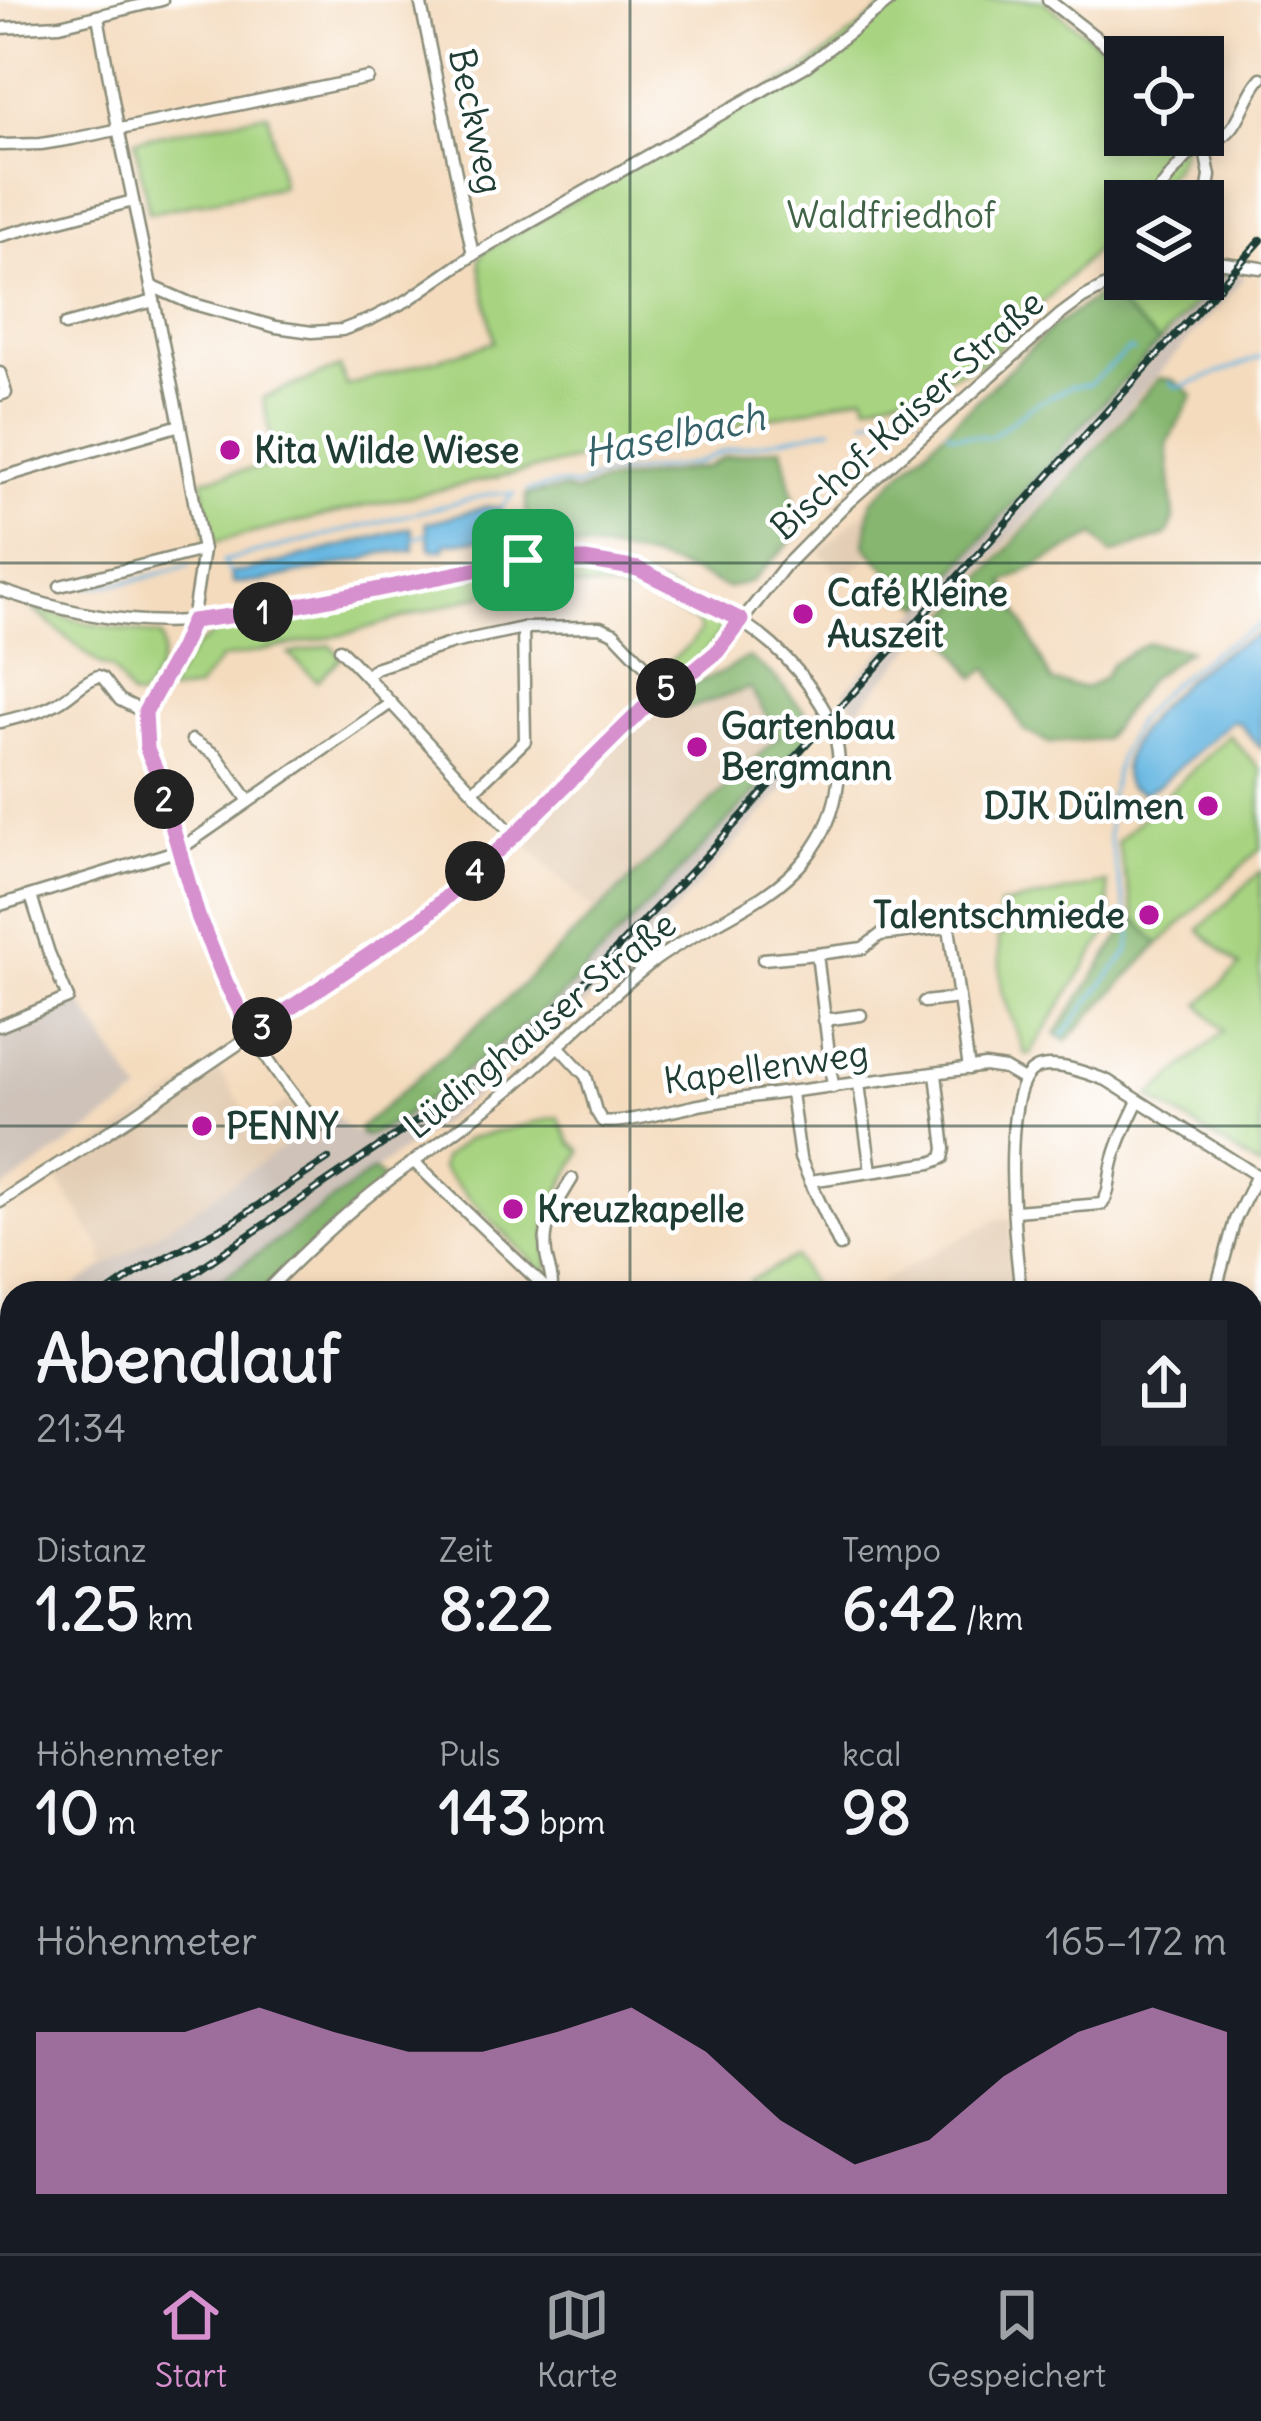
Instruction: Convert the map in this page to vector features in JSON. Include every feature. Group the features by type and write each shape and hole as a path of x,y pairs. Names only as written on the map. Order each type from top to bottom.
{"street":[{"path":"0,28 60,25 162,0"},
{"name":"Beckweg","path":"421,0 473,255"},
{"path":"151,286 276,327 342,330 408,300 473,255 806,66 891,0"},
{"path":"1048,0 1104,44"},
{"path":"98,16 202,550 192,621 145,712 147,749 198,916 226,983 252,1034 320,1126"},
{"path":"0,145 56,142 368,78"},
{"path":"1224,134 1261,78"},
{"path":"1170,180 1188,156"},
{"path":"0,236 133,201"},
{"path":"1224,263 1261,268"},
{"name":"Bischof-Kaiser-Straße","path":"0,1202 422,919 663,689 717,652 785,566 843,507 1060,314 1104,287"},
{"path":"65,325 154,301"},
{"path":"0,375 3,394"},
{"path":"0,478 180,425"},
{"path":"61,586 202,550"},
{"name":"Lüdinghauser Straße","path":"0,590 94,616 192,621 275,610 523,560 585,560 638,569 741,620 785,654 826,712 837,752 837,798 815,845 792,873 753,902 654,961 508,1091 414,1162 538,1281"},
{"path":"366,676 411,655 524,628 605,627 656,677"},
{"path":"473,790 525,741 524,628"},
{"path":"340,649 514,836"},
{"path":"0,722 43,710 93,676 103,678 120,700 145,712"},
{"path":"0,905 179,850 391,703"},
{"path":"192,740 216,754 249,801"},
{"path":"0,1026 68,998 31,896"},
{"path":"763,959 863,948 880,935 949,927 969,1069"},
{"path":"817,954 833,1088"},
{"path":"925,1002 959,998"},
{"path":"824,1019 862,1015"},
{"name":"Kapellenweg","path":"558,1046 586,1076 602,1121 612,1123 673,1109 986,1066 1027,1077 1045,1066 1080,1070 1108,1081 1259,1177"},
{"path":"810,1181 943,1158 936,1074"},
{"path":"1020,1281 1012,1139 1016,1104 1027,1077"},
{"path":"859,1084 871,1171"},
{"path":"791,1093 800,1158 840,1246"},
{"path":"1015,1211 1107,1200 1122,1133 1138,1101"},
{"path":"277,1281 346,1215 414,1162"},
{"path":"1219,1281 1235,1220 1259,1177"},
{"path":"552,1281 545,1231 572,1179"}],"shaded area":[{"path":"1224,272 1246,276 856,711 844,691 1198,300 1224,300"},
{"path":"869,507 865,544 873,554 843,579 820,552"},
{"path":"675,688 681,711 750,688 779,735 595,913 520,838"},
{"path":"804,741 809,761 641,950 577,1012 434,1128 218,1281 82,1281 333,1113 346,1127 368,1135 611,945"},
{"path":"76,996 141,1094 0,1191 0,1027"},
{"path":"215,1066 254,1122 288,1100 311,1129 105,1266 100,1258 105,1254 54,1173"},
{"path":"1011,1218 1014,1281 881,1281 997,1219"}],"green space":[{"name":"Waldfriedhof","path":"895,0 1042,0 1104,48 1104,156 1180,156 1164,180 1104,180 1104,241 984,362 914,390 867,404 864,394 207,544 203,479 276,464 263,398 340,367 346,386 494,342 479,260 484,251 808,68"},
{"path":"268,113 282,186 149,213 135,140"},
{"path":"1104,292 1104,300 1113,300 1159,342 924,606 896,592 892,575 865,545 871,502 1054,326"},
{"path":"1113,300 1198,300 1159,342"},
{"path":"1159,378 1173,380 1193,395 1167,445 1174,519 1167,535 1112,554 1095,535 1004,583 1052,682 1086,688 1103,679 1112,663 1148,643 1189,650 1148,680 1104,739 1049,743 1024,730 988,668 975,678 946,636 949,615"},
{"path":"782,447 801,531 752,581 727,588 678,567 630,554 527,548 526,495 563,489 575,493 600,483 706,467 724,457"},
{"path":"567,566 625,574 663,587 718,615 723,628 698,659 663,678 660,669 700,631 697,622 633,594 547,585 482,595 346,634 221,659 196,689 165,693 196,646 227,626 473,573"},
{"path":"32,608 161,636 161,660 146,692 141,698 131,697 112,668 99,664"},
{"path":"330,645 342,657 317,681 289,654"},
{"path":"748,657 773,675 815,724 804,741 560,997 396,1122 362,1135 359,1129 503,1003 779,736 750,688 680,711 683,688"},
{"name":"DJK Dülmen","path":"1229,735 1261,770 1261,848 1159,944 1136,920 1117,842"},
{"path":"1261,871 1261,1168 1150,1097 1224,1031 1200,1004 1240,966 1199,930"},
{"path":"1107,883 1111,926 1030,1054 1025,1054 1002,991 998,938 1005,933 999,923 999,906"},
{"path":"1136,920 1159,944 1066,1041 1056,1034 1121,935"},
{"path":"558,1117 570,1142 581,1151 547,1215 548,1277 441,1169 443,1159 467,1139"},
{"path":"374,1170 386,1182 277,1281 219,1281"},
{"path":"795,1257 809,1281 749,1281"}],"water":[{"path":"486,507 501,508 497,536 445,544 444,549 430,547 426,523"},
{"path":"408,528 414,550 381,553 259,582 233,583 230,573 248,571"},
{"path":"1261,633 1261,748 1238,722 1231,721 1159,785 1142,793 1128,787 1124,770 1128,752 1153,714 1205,665"}],"waterway":[{"name":"Haselbach","path":"947,431 991,437 1030,407 1070,387 1089,385 1128,350 1134,351"},
{"name":"Haselbach","path":"1170,383 1178,388 1261,357"},
{"name":"Haselbach","path":"866,420 910,410 918,413"},
{"name":"Haselbach","path":"527,491 561,484 575,487 598,477 693,464 724,451 832,428"},
{"name":"Haselbach","path":"230,573 223,561 495,493 515,494"},
{"path":"501,508 513,494"},
{"path":"413,538 427,535"},
{"name":"Haselbach","path":"89,587 134,581 189,565"},
{"path":"1062,1036 1128,952 1132,936 1109,838 1108,804 1120,755 1137,720 1166,688 1261,624"}],"railway":[{"path":"182,1281 440,1105 575,992 706,856 1261,240"},
{"path":"136,1273 233,1222 328,1159"},
{"path":"124,1281 146,1266"}],"place":[{"name":"Kita Wilde Wiese","path":"230,450"},
{"name":"Café Kleine Auszeit","path":"803,614"},
{"name":"Gartenbau Bergmann","path":"697,747"},
{"name":"DJK Dülmen","path":"1208,806"},
{"name":"Talentschmiede","path":"1149,915"},
{"name":"PENNY","path":"202,1126"},
{"name":"Kreuzkapelle","path":"513,1209"}],"route":[{"path":"523,560 585,560 638,569 741,620 717,652 663,689 422,919 252,1034 198,916 147,749 145,712 192,621 275,610 523,560"}]}
